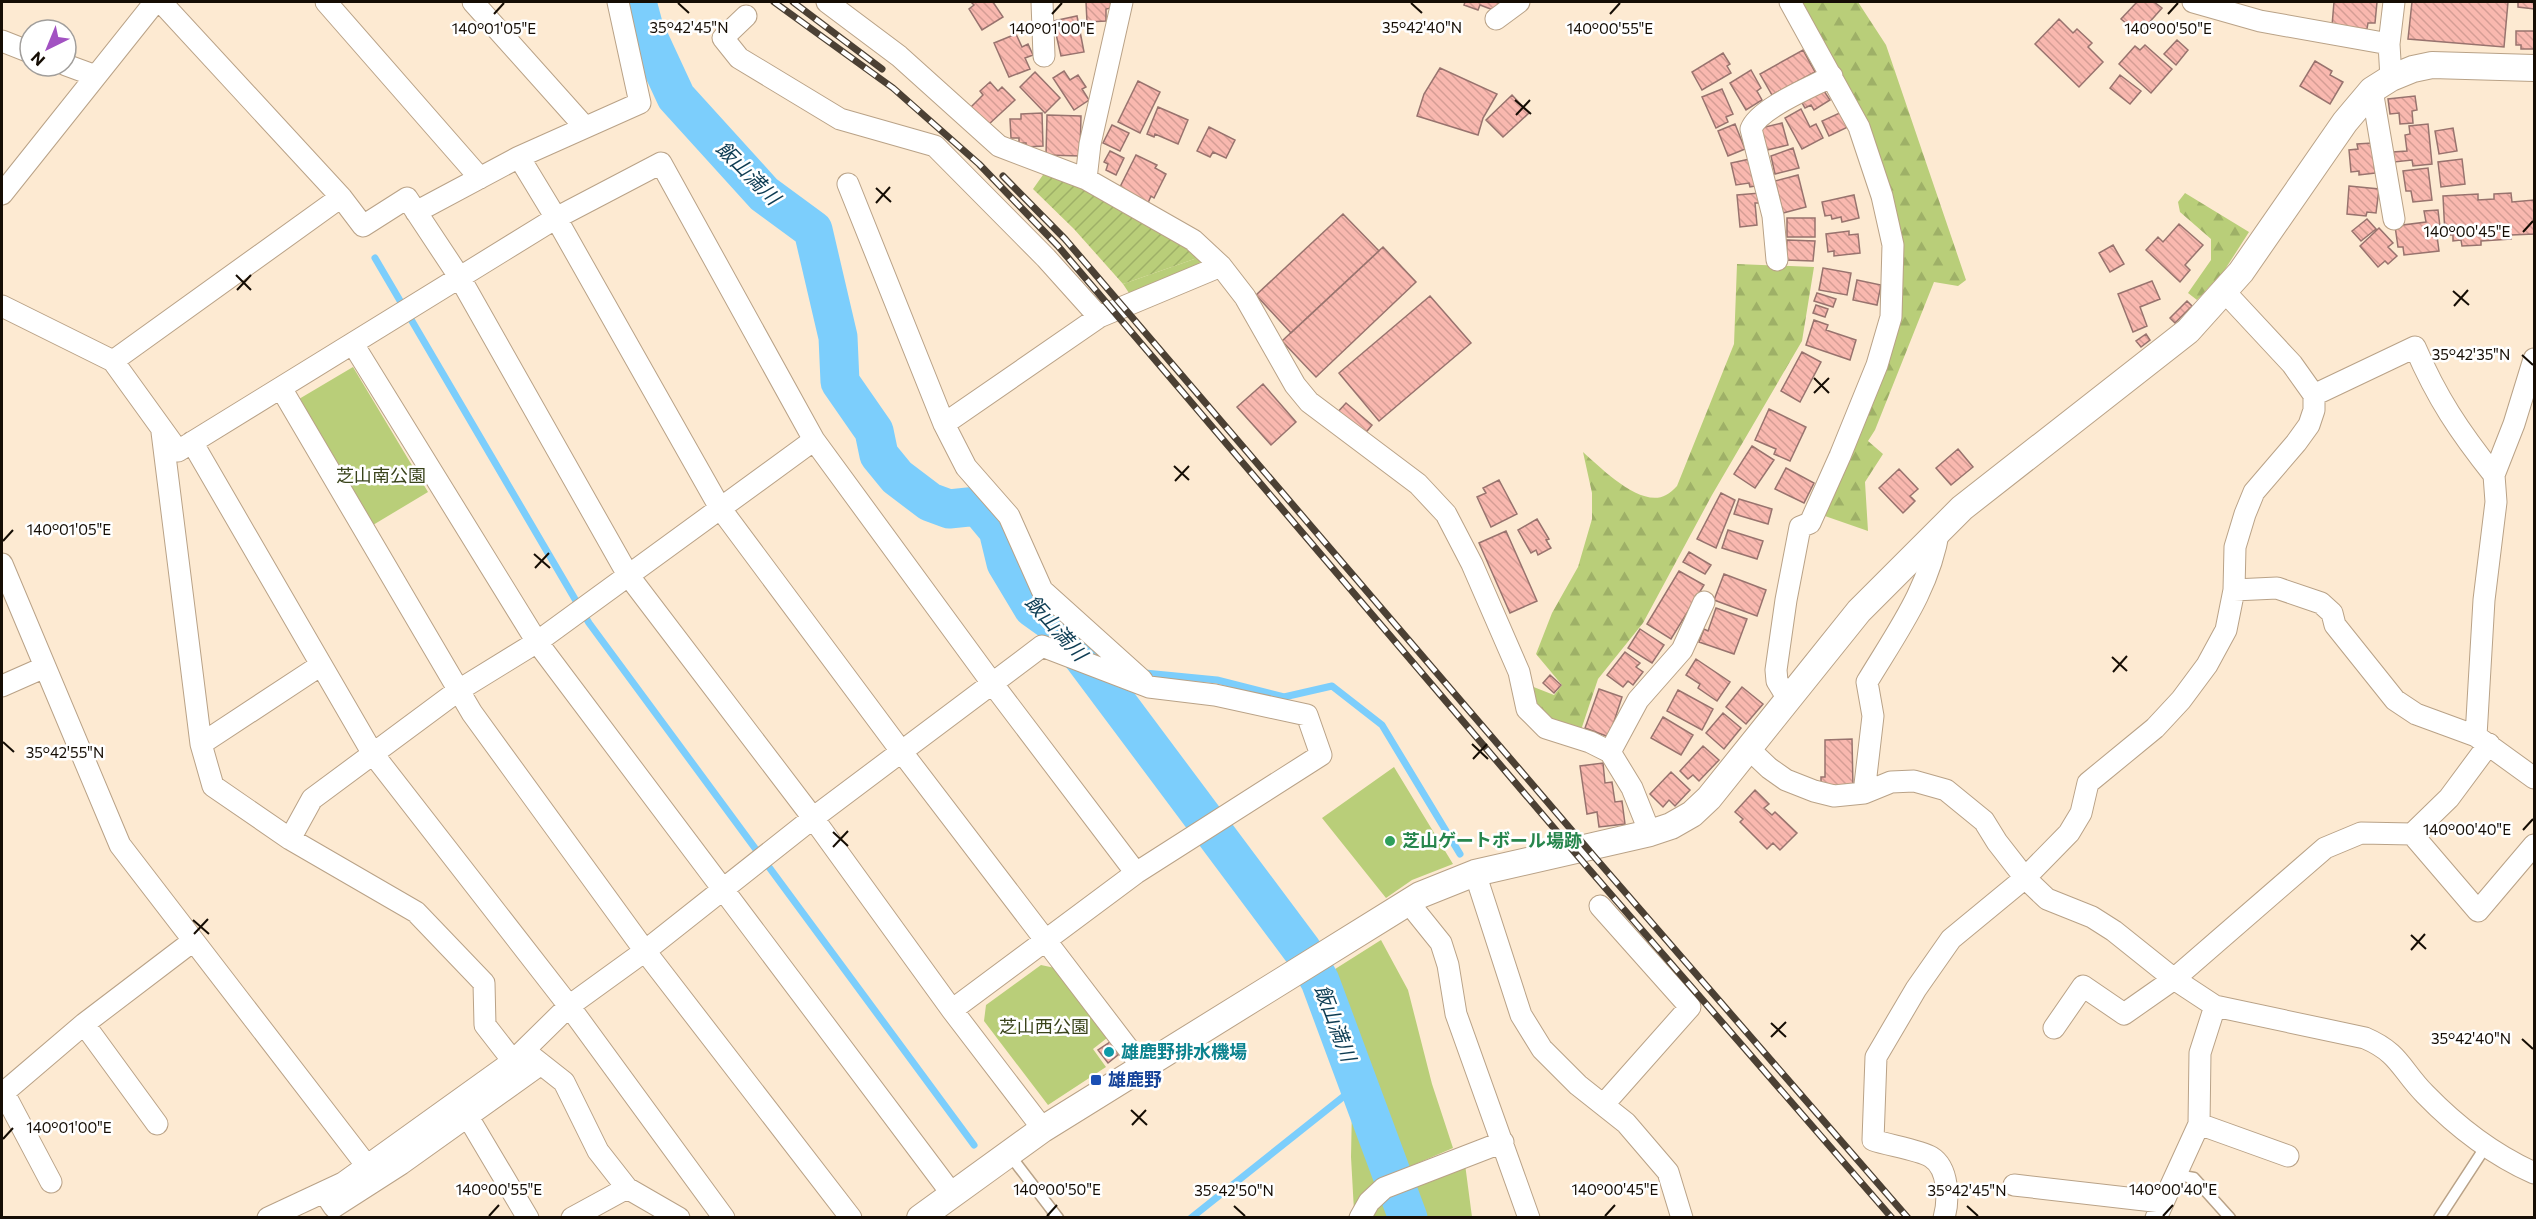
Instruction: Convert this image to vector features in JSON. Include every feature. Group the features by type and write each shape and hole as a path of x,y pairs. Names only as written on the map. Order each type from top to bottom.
{"street":[{"path":"2,194 155,2"},
{"path":"161,2 341,197 363,226 407,198 460,278 628,575 813,818 952,1010 1043,1129"},
{"path":"326,2 480,178"},
{"path":"473,2 584,126"},
{"path":"416,212 519,157 584,126 640,103 618,2"},
{"path":"827,2 899,56 999,146 1086,179 1193,240 1221,266 1245,297 1295,385 1310,402 1418,484 1446,514 1472,564 1519,672 1527,709 1534,719 1546,728 1590,742 1610,752 1632,788 1650,833"},
{"path":"1042,2 1044,56"},
{"path":"1086,179 1090,144 1122,2"},
{"path":"1496,19 1520,2"},
{"path":"1788,699 1777,681 1776,670 1800,528 1810,523 1877,365 1891,317 1893,244 1882,196 1859,127 1790,2"},
{"path":"2193,2 2260,21 2389,44"},
{"path":"2394,2 2381,84 2394,219"},
{"path":"746,16 723,38 739,58 840,119 935,146 1046,258 1099,317"},
{"path":"2,41 18,47"},
{"path":"920,1218 1043,1129 1408,902 1450,881 1475,873 1650,833 1671,826 1692,814 1709,798 1859,611 1939,529 1962,508 2188,330 2241,272 2344,122 2381,84 2413,69 2432,65 2535,68"},
{"path":"78,69 96,76"},
{"path":"1777,260 1773,216 1752,129 1754,121 1765,112 1832,76"},
{"path":"519,157 720,508 901,751 1143,1068"},
{"path":"2,306 113,361 178,450 556,218 661,164 814,440 992,683 1136,873"},
{"path":"848,184 944,424 966,467 1009,516 1042,590 1149,687"},
{"path":"113,361 341,197"},
{"path":"944,424 1099,317 1221,266"},
{"path":"1944,1218 1948,1204 1943,1173 1932,1157 1873,1140 1876,1057 1916,989 1951,939 2025,878 2069,833 2081,813 2088,783 2155,728 2181,700 2207,665 2226,630 2234,590 2235,547 2254,492 2309,425 2314,410 2314,395 2292,364 2224,291"},
{"path":"353,344 537,642 952,1194"},
{"path":"2314,395 2415,347 2432,385 2459,432 2494,475"},
{"path":"2054,1028 2083,986 2124,1014 2174,979 2325,848 2361,833 2412,834 2450,798 2482,740 2484,600 2496,502 2494,475 2514,424 2535,359"},
{"path":"281,388 472,713 645,951 851,1218"},
{"path":"162,429 201,744 213,786 290,839 416,912 484,983 484,1025 519,1055 541,1064 564,1082 598,1151 627,1188 679,1218"},
{"path":"290,839 312,799 459,690 537,642 814,440"},
{"path":"192,442 373,754 568,1006 724,1218"},
{"path":"1864,794 1873,716 1867,682 1926,582 1935,554 1939,529"},
{"path":"2,564 120,845 366,1166"},
{"path":"2234,590 2277,588 2320,603 2331,613 2336,625 2395,700 2416,714 2482,740 2535,778"},
{"path":"1610,752 1638,700 1682,650 1704,602"},
{"path":"268,1218 343,1183 519,1055 568,1006 645,951 813,818 1042,646 1149,687 1215,695 1307,715 1321,755 1196,837 1136,873 952,1010"},
{"path":"201,744 321,665"},
{"path":"2,686 45,667"},
{"path":"1749,749 1768,768 1786,780 1834,796 1864,794 1891,782 1914,781 1946,790 1984,820 1997,842 2025,878 2047,900 2092,917 2114,931 2174,979 2215,1006 2365,1038 2382,1046 2397,1058 2424,1094 2486,1146 2535,1173"},
{"path":"2412,834 2478,911 2535,845"},
{"path":"1475,873 1521,1015 1542,1049 1578,1084 1626,1123 1668,1173 1682,1218"},
{"path":"1408,902 1441,943 1448,965 1456,1014 1529,1218"},
{"path":"1600,906 1690,1007 1604,1104"},
{"path":"51,1182 3,1094 84,1024 193,941"},
{"path":"2014,1185 2159,1210 2199,1124 2200,1053 2215,1006"},
{"path":"84,1024 157,1124"},
{"path":"324,1192 334,1207 468,1117 541,1064"},
{"path":"468,1117 528,1218"},
{"path":"2199,1124 2288,1156"},
{"path":"1360,1218 1369,1202 1384,1188 1503,1142"},
{"path":"572,1218 627,1188"}],"lane":[{"path":"2439,1218 2486,1146"},
{"path":"1009,1154 1058,1218"},
{"path":"2177,1175 2194,1178 2230,1218"}],"green space":[{"path":"1799,2 1858,2 1886,45 1966,280 1958,286 1934,282 1875,430 1868,441 1883,454 1865,482 1868,531 1822,515 1847,458 1900,242"},
{"path":"1045,172 1085,187 1203,256 1123,284 1074,229 1033,189"},
{"path":"2185,193 2249,232 2224,271 2197,300 2188,293 2211,260 2211,239 2180,212 2178,202"},
{"path":"1203,256 1202,268 1131,296 1123,284"},
{"path":"1737,264 1814,267 1802,341 1712,495 1643,623 1598,679 1580,733 1561,727 1533,709 1526,684 1554,695 1562,685 1536,654 1552,613 1578,567 1592,519 1592,493 1583,452 1610,476 1633,492 1656,498 1666,495 1677,486 1734,344"},
{"name":"芝山南公園","path":"353,367 428,492 373,525 299,399"},
{"name":"芝山ゲートボール場跡","path":"1394,767 1453,864 1412,880 1386,898 1322,818"},
{"path":"1381,940 1408,990 1432,1084 1453,1148 1404,1169 1332,971"},
{"name":"芝山西公園","path":"1041,965 1055,968 1107,1038 1093,1049 1106,1067 1048,1105 984,1021 986,1005"},
{"path":"1352,1106 1379,1179 1354,1211 1351,1157"},
{"path":"1465,1164 1472,1217 1421,1217 1409,1187"},
{"path":"1386,1194 1395,1217 1367,1218"}],"building":[{"path":"971,2 993,2 1003,17 982,30 969,9 974,5"},
{"path":"1086,2 1111,2 1111,8 1106,9 1106,21 1087,22"},
{"path":"1465,2 1499,2 1496,11 1480,5 1478,10 1464,5"},
{"path":"2137,2 2154,2 2162,8 2139,34 2121,19"},
{"path":"2334,2 2377,2 2375,23 2368,23 2367,29 2332,26"},
{"path":"2412,2 2508,2 2504,47 2408,39"},
{"path":"2518,2 2534,2 2534,9 2518,7"},
{"path":"1077,16 1084,52 1061,56 1053,21"},
{"path":"2059,19 2073,33 2077,29 2092,43 2088,47 2103,62 2079,87 2035,44"},
{"path":"2516,31 2534,31 2534,49 2521,49 2521,45 2516,45"},
{"path":"1016,34 1022,47 1028,44 1033,55 1025,58 1030,69 1009,77 994,43"},
{"path":"2177,40 2188,50 2176,65 2164,54"},
{"path":"2145,45 2172,69 2151,93 2119,64 2135,46 2140,50"},
{"path":"1803,50 1815,72 1772,95 1760,74"},
{"path":"1723,53 1730,64 1727,66 1731,73 1702,90 1692,72"},
{"path":"2315,61 2332,71 2330,75 2343,82 2330,104 2300,86"},
{"path":"1440,68 1497,94 1483,118 1478,135 1417,116 1424,94"},
{"path":"1751,70 1761,88 1757,91 1762,100 1746,110 1730,83"},
{"path":"1064,71 1070,80 1078,75 1086,87 1082,89 1089,100 1074,110 1053,78"},
{"path":"1035,72 1060,98 1045,113 1020,87"},
{"path":"2120,75 2141,91 2130,104 2110,88"},
{"path":"1138,81 1160,92 1140,133 1118,122"},
{"path":"990,82 998,91 1002,87 1015,100 988,125 971,107 983,95 980,91"},
{"path":"1822,88 1830,100 1814,110 1811,105 1805,108 1801,101"},
{"path":"1722,89 1733,114 1726,117 1728,122 1716,128 1702,97"},
{"path":"1512,95 1529,113 1503,137 1486,120"},
{"path":"2415,96 2417,110 2412,111 2413,123 2400,124 2399,113 2390,114 2388,99"},
{"path":"1158,107 1188,120 1178,144 1155,134 1154,137 1147,134"},
{"path":"1801,109 1810,127 1816,124 1823,138 1802,149 1785,118"},
{"path":"1844,111 1850,126 1829,136 1822,121"},
{"path":"1042,113 1043,146 1026,147 1026,143 1019,143 1019,138 1011,138 1010,119 1021,119 1021,114"},
{"path":"1047,115 1081,116 1080,156 1046,155"},
{"path":"1782,123 1788,145 1767,150 1761,128"},
{"path":"1735,124 1745,149 1728,156 1718,131"},
{"path":"2428,124 2432,164 2413,166 2412,160 2394,162 2393,152 2407,151 2405,135 2410,134 2409,126"},
{"path":"1112,125 1129,133 1120,151 1103,143"},
{"path":"1209,127 1235,140 1226,158 1213,152 1210,157 1197,151"},
{"path":"2453,128 2457,151 2439,154 2435,131"},
{"path":"2372,143 2375,173 2359,175 2359,171 2351,172 2349,150 2358,149 2357,144"},
{"path":"1793,148 1799,168 1775,174 1771,156"},
{"path":"1110,151 1124,158 1116,175 1106,170 1108,164 1104,162"},
{"path":"1136,155 1157,165 1155,168 1166,174 1154,198 1151,196 1148,203 1120,187"},
{"path":"1750,159 1756,186 1750,187 1749,183 1736,185 1731,163"},
{"path":"2462,159 2465,184 2441,187 2438,162"},
{"path":"2428,168 2432,200 2413,202 2411,191 2406,191 2403,171"},
{"path":"1798,175 1806,207 1783,213 1775,181"},
{"path":"2349,186 2379,189 2376,213 2367,212 2366,216 2347,214"},
{"path":"1760,193 1761,203 1755,203 1757,225 1740,227 1737,195"},
{"path":"2511,193 2512,202 2534,200 2534,234 2511,235 2511,239 2481,241 2481,245 2462,246 2461,240 2453,241 2453,235 2445,235 2443,196 2478,194 2478,200 2494,199 2494,194"},
{"path":"1854,195 1859,218 1842,222 1841,217 1832,219 1831,215 1825,216 1822,202"},
{"path":"2438,210 2440,227 2436,228 2439,251 2404,255 2403,247 2398,247 2395,226 2426,222 2424,211"},
{"path":"1343,214 1379,251 1291,333 1256,295"},
{"path":"1787,218 1815,218 1815,237 1787,237"},
{"path":"2367,219 2376,229 2361,241 2352,231"},
{"path":"2179,224 2203,245 2185,265 2190,270 2180,282 2146,250 2158,237 2163,242"},
{"path":"2379,228 2393,243 2388,247 2397,256 2388,264 2385,261 2378,267 2360,246"},
{"path":"1849,231 1849,235 1858,234 1860,253 1834,256 1834,251 1828,252 1826,234"},
{"path":"1787,240 1815,241 1813,261 1786,260"},
{"path":"2113,245 2124,264 2110,272 2099,253"},
{"path":"1383,247 1416,282 1316,377 1282,341"},
{"path":"1823,268 1851,273 1847,295 1819,290"},
{"path":"1857,280 1881,285 1877,305 1853,300"},
{"path":"2152,281 2160,299 2140,307 2147,326 2133,332 2118,294"},
{"path":"1817,293 1836,299 1833,307 1814,301"},
{"path":"1430,296 1471,343 1379,421 1339,373"},
{"path":"2187,301 2192,306 2175,323 2170,318"},
{"path":"1816,305 1828,309 1825,317 1813,313"},
{"path":"1814,320 1828,325 1826,330 1856,340 1850,360 1806,345"},
{"path":"2146,334 2150,340 2141,347 2136,341"},
{"path":"1802,352 1821,362 1800,402 1781,391"},
{"path":"1263,384 1296,422 1271,445 1237,407"},
{"path":"1346,403 1372,425 1363,436 1336,414"},
{"path":"1769,409 1806,427 1790,461 1774,454 1776,449 1755,440"},
{"path":"1752,446 1774,460 1755,488 1734,474"},
{"path":"1958,449 1973,467 1951,485 1936,468"},
{"path":"1786,468 1814,483 1804,503 1775,489"},
{"path":"1899,469 1918,489 1910,496 1915,501 1903,513 1879,488"},
{"path":"1499,480 1517,514 1491,527 1477,497 1486,493 1483,488"},
{"path":"1721,493 1735,500 1716,548 1697,539"},
{"path":"1739,499 1772,509 1768,524 1734,514"},
{"path":"1537,519 1549,539 1546,540 1551,548 1538,555 1536,550 1531,553 1518,530"},
{"path":"1728,530 1763,541 1757,559 1722,548"},
{"path":"1506,531 1537,601 1510,613 1479,543"},
{"path":"1689,552 1711,565 1705,574 1683,562"},
{"path":"1679,571 1704,585 1671,639 1647,624"},
{"path":"1724,574 1766,590 1757,616 1714,600"},
{"path":"1716,608 1747,619 1734,654 1699,642 1704,629 1708,631"},
{"path":"1640,629 1664,645 1652,663 1628,648"},
{"path":"1625,652 1640,663 1636,667 1643,672 1633,685 1628,681 1623,687 1607,675"},
{"path":"1696,659 1730,682 1717,701 1698,688 1700,684 1686,675"},
{"path":"1550,675 1561,685 1554,693 1543,683"},
{"path":"1742,687 1763,704 1746,724 1726,707"},
{"path":"1599,689 1622,697 1609,737 1585,728"},
{"path":"1678,690 1713,709 1702,730 1667,711"},
{"path":"1723,713 1741,728 1724,749 1706,733"},
{"path":"1663,717 1693,735 1681,755 1651,738"},
{"path":"1852,739 1853,788 1821,789 1821,777 1825,777 1825,740"},
{"path":"1703,746 1719,760 1699,781 1693,775 1688,779 1680,771"},
{"path":"1603,763 1605,783 1612,782 1615,802 1622,801 1625,824 1599,827 1597,812 1587,814 1580,766"},
{"path":"1671,772 1690,790 1675,806 1669,800 1663,807 1650,794"},
{"path":"1755,790 1769,804 1764,808 1772,815 1775,812 1797,833 1780,850 1773,843 1767,849 1740,822 1743,819 1735,812"},
{"name":"雄鹿野排水機場","path":"1110,1042 1119,1054 1108,1063 1098,1050"}],"waterway":[{"name":"飯山満川","path":"637,2 644,28 676,97 764,194 813,230 838,337 840,382 874,431 879,455 897,477 930,502 949,509 978,506 998,530 1006,563 1033,608 1054,623 1083,657 1302,950 1320,981 1408,1218"},
{"path":"375,258 589,623 974,1145"},
{"path":"1075,647 1109,660"},
{"path":"1145,673 1217,680 1284,697 1332,686 1382,725 1460,854"},
{"path":"1191,1218 1358,1085"}],"railway":[{"path":"774,2 893,88 979,164 1058,246 1588,868 1892,1218"},
{"path":"793,2 882,69"},
{"path":"1003,176 1065,239 1598,861 1908,1218"}],"place":[{"name":"芝山ゲートボール場跡","path":"1390,841"},
{"name":"雄鹿野排水機場","path":"1109,1052"},
{"name":"雄鹿野","path":"1096,1080"}]}
